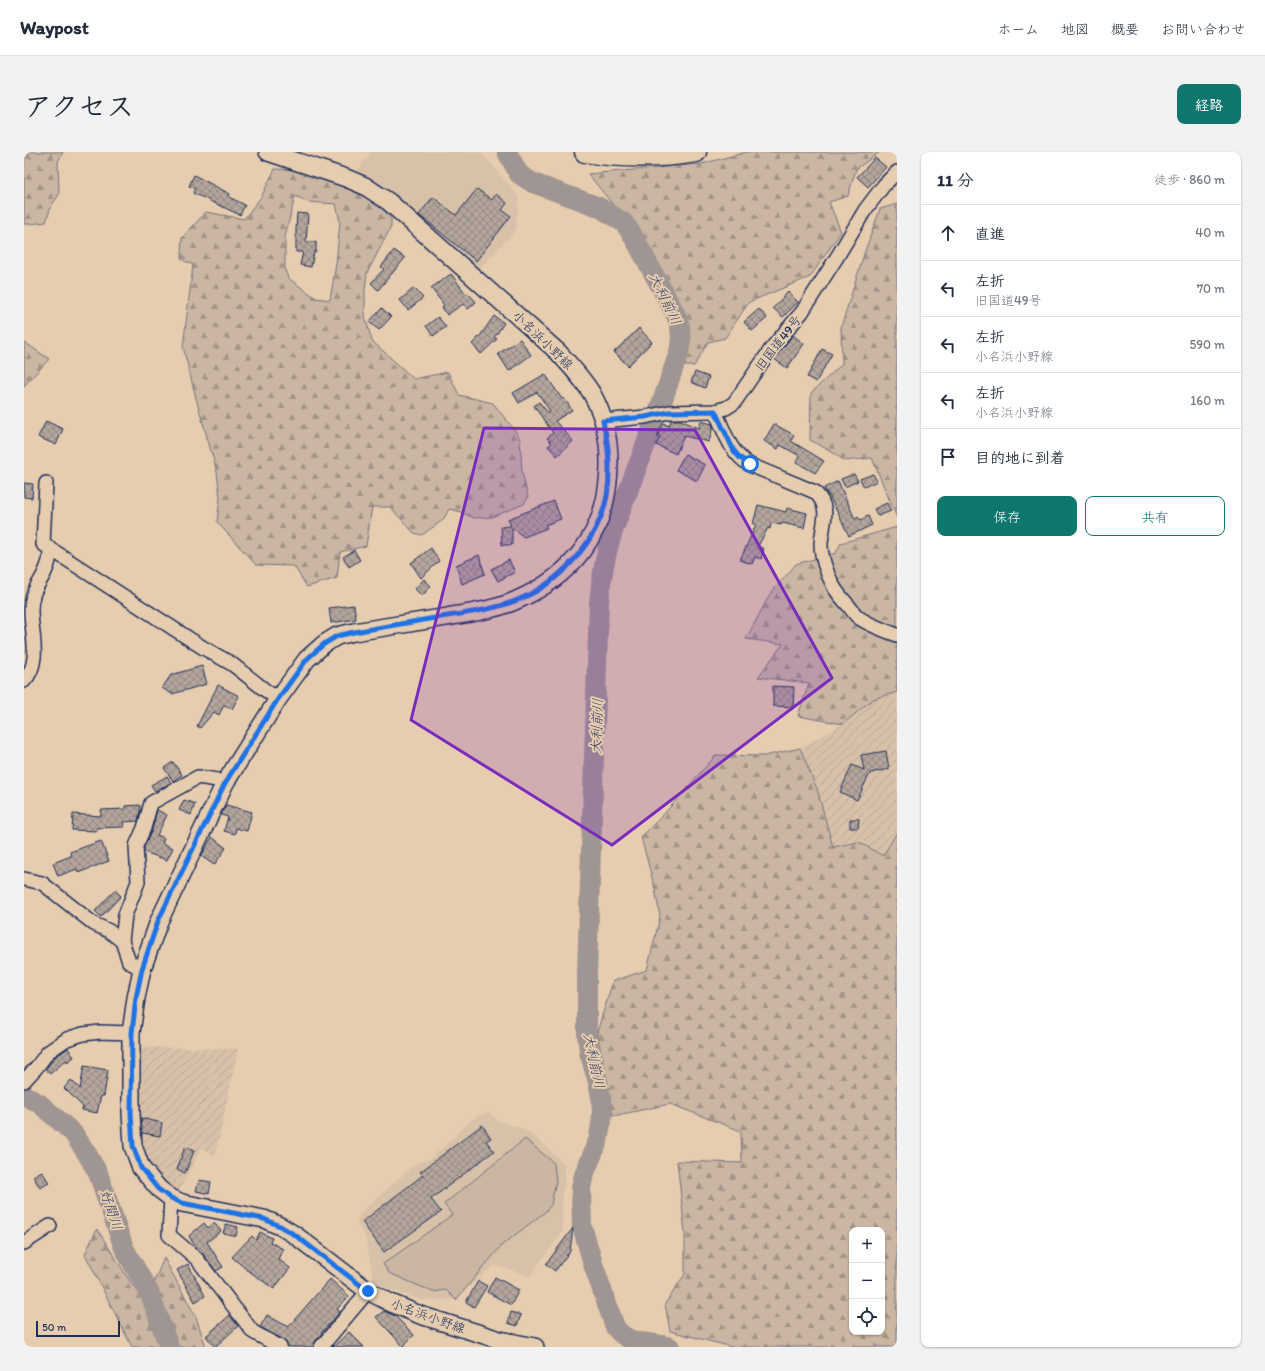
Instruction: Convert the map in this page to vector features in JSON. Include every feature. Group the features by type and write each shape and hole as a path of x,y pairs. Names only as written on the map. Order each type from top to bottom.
{"highway":[{"path":"585,152 630,157 667,156 696,152"}],"main road":[{"name":"小名浜小野線","path":"268,152 346,178 365,186 389,202 558,352 581,379 592,395 603,421 608,444 609,473 606,497 596,526 582,551 563,572 540,589 516,601 488,610 337,636 324,644 307,659 278,699 225,783 158,921 142,969 136,998 132,1033 131,1113 133,1146 141,1168 158,1189 171,1198 182,1203 264,1219 295,1235 368,1291 391,1303 420,1315 500,1340 534,1347"}],"street":[{"name":"旧国道49号","path":"603,421 664,414 715,411 726,408 734,403 771,349 802,312 865,210 884,185 897,172"},
{"path":"715,411 734,451 740,458 750,464 815,492 820,497 824,503 826,511 821,544 827,571 833,587 858,616 886,631 897,635"},
{"path":"46,482 43,544 202,647 232,664 278,699"},
{"path":"27,678 34,660 30,610 31,599 33,592 48,564 50,549"},
{"path":"24,660 27,678"},
{"path":"142,969 129,962 122,941 125,914 138,882 136,846 144,828 151,803 198,777 225,783"},
{"path":"24,879 42,883 94,924 108,931 122,941"},
{"path":"24,1081 48,1052 68,1039 83,1034 100,1032 132,1033"},
{"path":"171,1198 169,1235 197,1259 254,1332 280,1347"},
{"path":"24,1243 50,1226"},
{"path":"321,1347 368,1291"}],"highlighted area":[{"path":"484,428 695,430 832,678 612,845 411,720"}],"shaded area":[{"path":"371,152 479,152 487,159 519,197 516,230 478,270 356,173"},
{"path":"897,692 897,832 883,856 859,842 833,847 817,789 800,748 843,724 873,699"},
{"path":"139,1047 238,1049 215,1157 202,1148 179,1191 162,1183 138,1149"},
{"path":"489,1112 498,1121 521,1128 531,1134 565,1164 565,1183 562,1194 563,1231 530,1276 494,1266 468,1287 456,1300 420,1300 380,1286 374,1282 365,1236 357,1225 360,1213 416,1163 430,1159 475,1117"}],"green space":[{"path":"24,152 63,152 58,162 59,195 51,206 46,222 24,224"},
{"path":"747,152 880,152 856,169 848,196 829,202 841,232 810,277 749,302 725,338 708,342 694,366 685,366 685,340 674,297 642,240 588,174 701,164"},
{"path":"275,169 356,173 391,219 391,227 367,273 365,289 365,316 372,341 414,379 448,372 459,395 493,403 520,439 522,472 528,497 524,504 492,517 474,518 449,509 443,520 422,535 414,533 390,507 372,507 366,546 340,552 337,578 307,587 294,566 256,565 217,522 220,498 217,472 183,347 193,265 181,259 182,238 206,212 244,219 261,197","holes":["295,196 308,202 336,204 340,222 336,264 330,300 316,298 288,278 285,270 285,237"]},
{"path":"897,204 897,518 872,458 845,461 829,450 810,440 811,393 842,364 841,327 865,251 880,209"},
{"path":"24,342 49,359 24,386"},
{"path":"897,527 897,692 873,699 843,724 798,716 809,683 758,677 783,644 746,639 770,594 796,564 836,553 841,543"},
{"path":"800,748 817,789 833,847 859,842 883,856 897,832 897,1347 732,1347 670,1331 665,1304 685,1274 685,1233 677,1161 742,1163 741,1131 670,1104 613,1116 597,1032 613,981 647,970 660,917 655,889 641,837 665,813 716,755 764,756"},
{"path":"525,1139 554,1163 556,1181 551,1205 545,1212 502,1245 456,1300 446,1290 433,1292 389,1273 383,1264 452,1215 444,1204"},
{"path":"97,1229 133,1286 154,1282 164,1258 196,1317 206,1347 132,1347 85,1254"}],"building":[{"path":"875,158 886,167 868,187 857,177"},
{"path":"194,175 230,194 229,197 245,205 240,215 193,193 195,189 189,186"},
{"path":"477,189 492,200 496,194 507,203 502,210 511,216 476,261 419,215 433,197 456,215"},
{"path":"297,213 308,214 306,242 316,242 316,252 314,252 311,267 300,265 303,252 296,252"},
{"path":"394,250 405,258 378,290 371,283 384,269 381,267"},
{"path":"451,274 466,294 468,293 476,302 468,309 463,304 447,315 442,307 444,305 431,288"},
{"path":"414,288 423,298 408,310 400,300"},
{"path":"788,292 798,302 783,317 773,308"},
{"path":"382,308 391,317 379,330 369,322"},
{"path":"759,309 767,318 752,331 744,322"},
{"path":"494,316 504,323 494,338 497,339 481,354 472,344 480,336"},
{"path":"438,317 446,327 433,336 426,326"},
{"path":"639,328 652,342 628,366 614,352"},
{"path":"793,335 804,344 787,368 774,359"},
{"path":"520,339 531,355 509,371 498,354"},
{"path":"822,349 832,354 816,382 807,377"},
{"path":"695,372 709,377 705,388 691,382"},
{"path":"545,374 562,399 564,398 572,410 555,421 573,441 557,456 548,446 552,443 547,438 553,433 534,406 539,402 548,413 550,411 537,392 519,403 513,393"},
{"path":"671,420 680,420 699,428 701,421 712,424 713,426 709,442 684,436 676,454 656,445 660,437 657,437 663,423 669,426"},
{"path":"46,421 63,429 56,445 38,437"},
{"path":"774,424 794,435 791,441 824,461 815,473 796,462 800,456 780,445 778,449 764,441"},
{"path":"685,454 705,465 697,481 676,470"},
{"path":"854,474 858,481 845,487 841,479"},
{"path":"873,474 877,481 864,487 860,479"},
{"path":"838,481 855,519 858,517 860,520 868,516 872,525 849,536 829,495 824,488"},
{"path":"24,483 33,484 32,498 24,497"},
{"path":"554,501 561,519 545,525 547,528 524,537 512,528 512,545 502,545 501,527 511,526 508,519"},
{"path":"887,503 891,511 878,516 874,509"},
{"path":"758,505 786,512 787,508 807,513 804,528 782,523 781,525 771,523 770,529 768,528 758,546 764,549 761,559 755,557 752,564 740,560 756,525 753,524"},
{"path":"431,548 439,561 421,578 411,563"},
{"path":"354,550 360,560 349,567 343,557"},
{"path":"479,555 485,574 462,584 456,565"},
{"path":"509,560 515,572 498,581 491,569"},
{"path":"424,579 431,586 422,596 415,589"},
{"path":"354,605 356,619 331,623 329,608"},
{"path":"202,666 207,684 172,694 162,688 171,675"},
{"path":"218,685 239,696 232,709 224,705 219,715 214,712 200,728 197,726"},
{"path":"773,686 794,687 793,707 773,706"},
{"path":"886,751 889,769 870,773 857,800 840,792 852,765 864,770 861,755"},
{"path":"173,762 182,775 173,781 164,768"},
{"path":"167,776 171,783 155,791 151,785"},
{"path":"184,800 195,804 191,815 179,810"},
{"path":"140,805 138,821 123,822 124,827 96,828 97,831 72,830 73,814 101,816 101,810 125,809 125,806"},
{"path":"226,805 252,812 247,831 236,828 235,834 224,831 228,817 221,815"},
{"path":"157,810 167,815 157,835 164,838 162,843 173,848 167,860 144,852 144,847 152,830"},
{"path":"850,819 859,819 858,828 850,828"},
{"path":"212,837 226,848 214,865 201,856"},
{"path":"101,841 109,861 78,873 77,869 58,876 53,863 71,856 70,852"},
{"path":"115,890 121,896 101,917 95,911"},
{"path":"68,1048 74,1057 67,1062 66,1060 50,1074 46,1069 54,1058"},
{"path":"84,1066 108,1070 104,1096 101,1096 97,1113 82,1110 83,1107 64,1088 71,1080 80,1089"},
{"path":"141,1118 162,1123 160,1136 142,1133"},
{"path":"482,1125 491,1138 486,1141 494,1151 431,1199 441,1212 384,1252 362,1222 423,1175 420,1172"},
{"path":"185,1147 194,1151 185,1173 177,1169"},
{"path":"42,1171 49,1183 40,1188 33,1176"},
{"path":"199,1180 211,1182 209,1194 196,1191"},
{"path":"204,1223 208,1228 214,1223 221,1231 207,1242 223,1267 216,1271 203,1254 196,1248 189,1236"},
{"path":"226,1224 238,1227 236,1236 223,1233"},
{"path":"573,1228 570,1251 555,1271 546,1264"},
{"path":"260,1232 272,1238 270,1242 283,1249 278,1259 290,1268 274,1289 232,1257 252,1236 256,1240"},
{"path":"188,1264 205,1296 195,1302 177,1270"},
{"path":"495,1277 519,1290 511,1305 487,1292"},
{"path":"330,1279 349,1296 337,1309 340,1312 321,1333 313,1347 290,1347 284,1340 260,1327 267,1315 288,1327"},
{"path":"478,1281 487,1286 474,1307 466,1302"},
{"path":"384,1311 395,1316 414,1335 403,1346 376,1317"},
{"path":"511,1312 521,1315 517,1326 508,1323"},
{"path":"230,1315 238,1326 215,1347 206,1336"},
{"path":"349,1332 364,1347 331,1347 333,1345 334,1346"}],"waterway":[{"name":"大利前川","path":"507,152 519,174 533,183 599,207 624,223 632,234 676,315 680,327 681,339 679,352 663,399 613,531 602,576 599,603 587,974 587,1034 589,1052 601,1097 602,1113 598,1141 584,1175 581,1187 582,1226 593,1264 615,1327 627,1338 640,1342 670,1347"},
{"name":"好間川","path":"24,1095 40,1104 73,1133 86,1152 98,1173 124,1248 150,1294 169,1347"}],"route":[{"path":"368,1291 295,1235 280,1226 264,1219 182,1203 171,1198 158,1189 141,1168 133,1146 131,1113 132,1033 136,998 142,969 158,921 225,783 278,699 307,659 324,644 337,636 354,632 488,610 516,601 540,589 563,572 582,551 596,526 606,497 609,473 608,444 603,421 645,417 669,412 715,411 734,451 740,458 750,464"}]}
